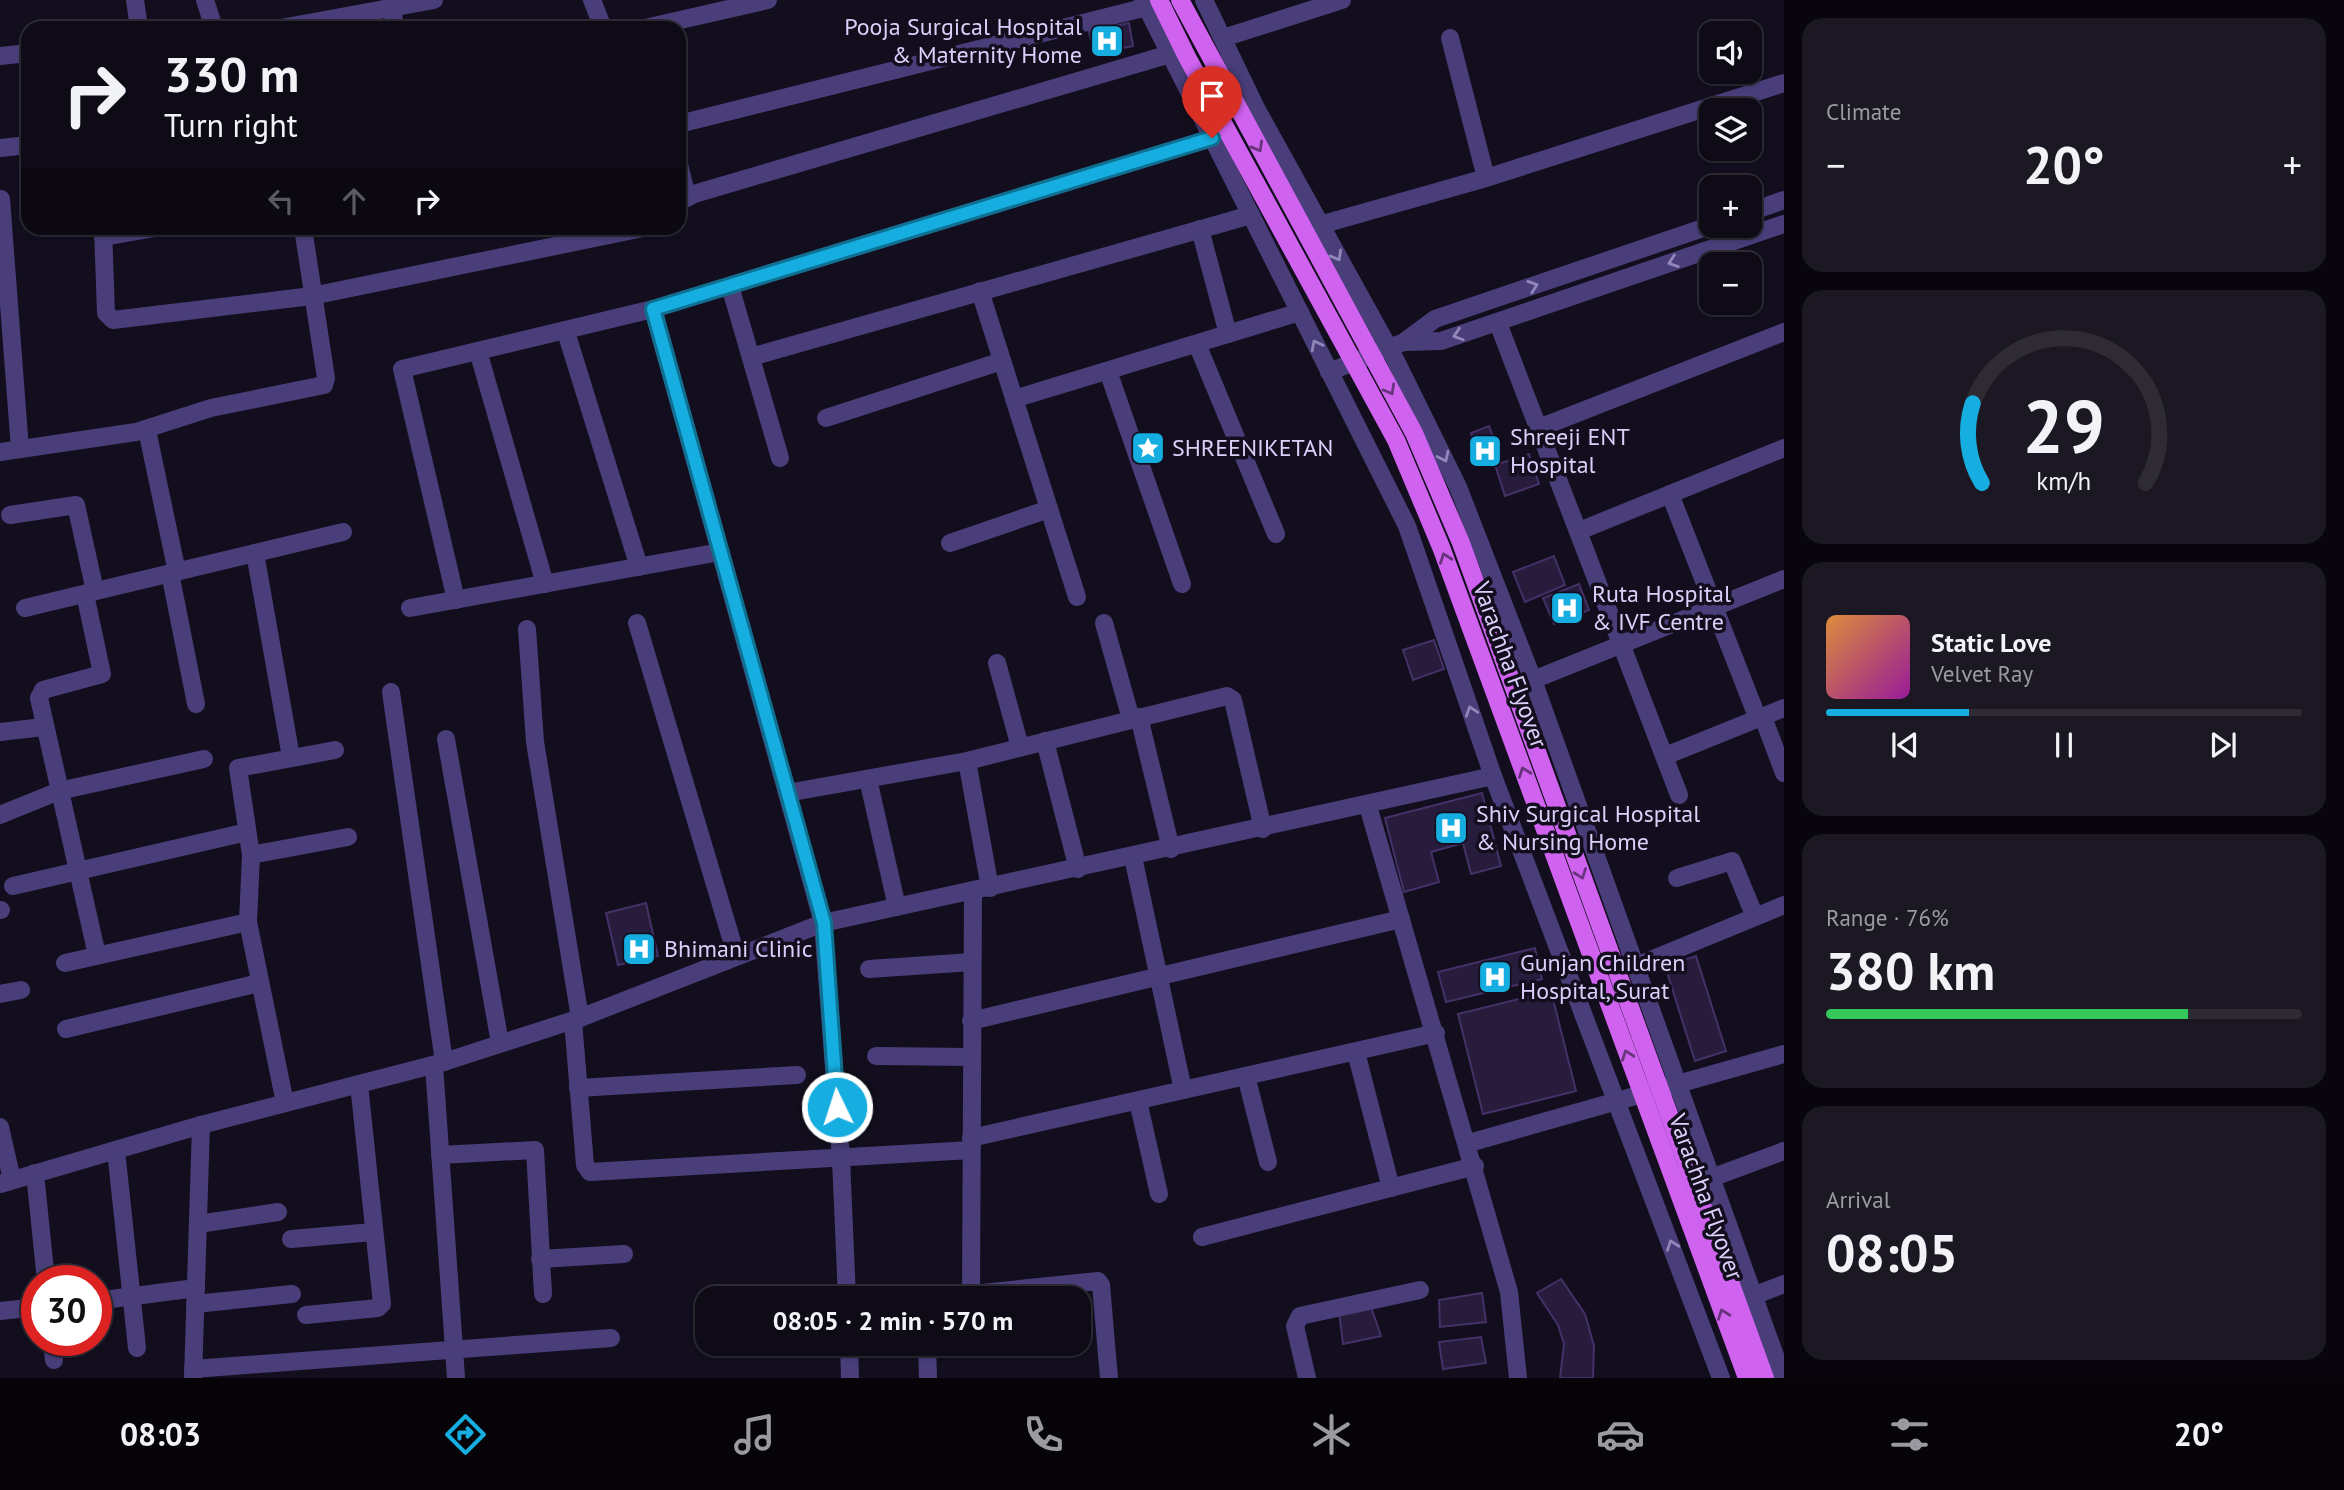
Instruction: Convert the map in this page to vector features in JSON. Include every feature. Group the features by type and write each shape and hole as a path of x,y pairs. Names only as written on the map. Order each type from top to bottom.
{"main road":[{"name":"Varachha Flyover","path":"1180,0 1414,433 1461,543 1765,1378"},
{"name":"Varachha Flyover","path":"1149,2 1187,57 1395,440 1411,476 1441,547 1747,1378"}],"street":[{"path":"135,0 138,21"},
{"path":"205,0 212,21"},
{"path":"313,21 391,4 434,0"},
{"path":"592,0 600,21"},
{"path":"676,21 768,0"},
{"path":"1204,0 1320,225 1397,345 1458,487 1533,680 1680,1084 1753,1296 1778,1343 1783,1378"},
{"path":"1223,38 1342,0"},
{"path":"686,122 1149,2 1170,54 1406,526 1493,776 1721,1378"},
{"path":"1450,38 1486,178"},
{"path":"0,56 21,54"},
{"path":"686,199 1170,54"},
{"path":"1320,225 1486,178 1784,83"},
{"path":"456,600 401,370 653,309 1212,138"},
{"path":"0,148 21,146"},
{"path":"1,199 7,358 20,449"},
{"path":"1762,208 1784,200"},
{"path":"751,356 1251,215"},
{"path":"1397,345 1441,341 1784,223"},
{"path":"1200,229 1228,334"},
{"path":"1329,372 1397,345 1435,319 1699,229"},
{"path":"103,235 106,313 113,320 313,296 609,235"},
{"path":"0,452 147,430 211,408 324,385 326,378 304,235"},
{"path":"730,286 780,458"},
{"path":"980,292 1077,597"},
{"path":"653,309 824,923 841,1159 846,1286"},
{"path":"1014,400 1300,313"},
{"path":"1498,323 1679,795"},
{"path":"566,332 639,567"},
{"path":"1539,428 1784,332"},
{"path":"1197,344 1276,534"},
{"path":"478,351 545,584"},
{"path":"826,418 1002,361"},
{"path":"1108,371 1182,584"},
{"path":"147,430 196,704"},
{"path":"1579,531 1784,448"},
{"path":"1670,494 1713,608 1784,773"},
{"path":"10,515 76,505 102,674 40,692 38,698 97,956"},
{"path":"950,543 1049,509"},
{"path":"25,608 343,531"},
{"path":"410,608 720,552"},
{"path":"255,553 290,757"},
{"path":"1533,680 1784,579"},
{"path":"637,623 736,955"},
{"path":"1104,623 1135,718 1171,849"},
{"path":"527,629 535,742 577,1020 578,1088 585,1165 590,1172 841,1159 971,1144 1183,1090 1436,1033"},
{"path":"998,663 1020,747"},
{"path":"391,692 439,1063 440,1155 456,1378"},
{"path":"787,793 967,761 1224,696 1230,697 1262,829"},
{"path":"1665,756 1784,708"},
{"path":"0,732 43,727"},
{"path":"446,739 500,1043"},
{"path":"1045,741 1078,869"},
{"path":"285,1103 248,922 251,855 238,768 335,750"},
{"path":"0,815 59,791 204,759"},
{"path":"967,761 981,890 972,962 971,1286"},
{"path":"0,1127 6,1182 201,1125 439,1063 577,1020 736,955 824,923 1368,806 1493,776"},
{"path":"868,779 897,907"},
{"path":"1368,806 1469,1143 1509,1292 1518,1378"},
{"path":"13,886 247,832"},
{"path":"251,855 348,836"},
{"path":"1133,857 1156,977 1183,1090"},
{"path":"1677,877 1732,861 1755,917"},
{"path":"1636,966 1784,905"},
{"path":"971,1021 1401,919"},
{"path":"65,963 248,922"},
{"path":"869,968 972,962"},
{"path":"66,1028 259,983"},
{"path":"0,994 21,990"},
{"path":"1356,1052 1391,1188"},
{"path":"1469,1143 1784,1054"},
{"path":"876,1056 971,1057"},
{"path":"578,1088 797,1075"},
{"path":"1246,1076 1268,1162"},
{"path":"306,1315 381,1306 359,1084"},
{"path":"1138,1101 1159,1195"},
{"path":"201,1125 193,1373 454,1349 611,1338"},
{"path":"116,1150 134,1297 136,1348"},
{"path":"440,1155 535,1150 543,1294"},
{"path":"1712,1178 1784,1151"},
{"path":"1202,1237 1475,1166"},
{"path":"35,1173 44,1265"},
{"path":"198,1224 278,1212"},
{"path":"290,1239 373,1233"},
{"path":"541,1259 624,1254"},
{"path":"1049,1286 1098,1281 1101,1285 1109,1378"},
{"path":"1753,1296 1784,1284"},
{"path":"1307,1378 1295,1326 1300,1316 1420,1290"},
{"path":"112,1299 292,1294"},
{"path":"0,1311 21,1309"},
{"path":"54,1356 54,1360"},
{"path":"849,1356 850,1378"},
{"path":"927,1356 928,1378"}],"building":[{"path":"1129,23 1133,46 1094,54 1089,31"},
{"path":"1489,426 1500,456 1481,463 1471,433"},
{"path":"1529,454 1539,484 1505,496 1495,465"},
{"path":"1554,556 1565,585 1525,602 1513,572"},
{"path":"1579,584 1589,610 1554,624 1543,598"},
{"path":"1434,640 1444,669 1413,680 1403,650"},
{"path":"1482,793 1501,866 1471,874 1463,843 1431,852 1439,882 1404,892 1385,818"},
{"path":"646,903 658,956 618,965 606,913"},
{"path":"1535,948 1542,979 1446,1002 1438,972"},
{"path":"1696,956 1726,1051 1695,1061 1665,966"},
{"path":"1551,991 1576,1091 1483,1114 1458,1014"},
{"path":"1561,1279 1585,1314 1594,1346 1593,1378 1560,1378 1564,1344 1558,1325 1537,1293"},
{"path":"1482,1293 1486,1322 1440,1327 1439,1300"},
{"path":"1371,1307 1381,1336 1343,1344 1339,1312"},
{"path":"1481,1337 1486,1363 1443,1369 1439,1342"}],"place":[{"name":"Pooja Surgical Hospital & Maternity Home","path":"1107,41"},
{"name":"SHREENIKETAN","path":"1148,448"},
{"name":"Shreeji ENT Hospital","path":"1485,451"},
{"name":"Ruta Hospital & IVF Centre","path":"1567,608"},
{"name":"Shiv Surgical Hospital & Nursing Home","path":"1451,828"},
{"name":"Bhimani Clinic","path":"639,949"},
{"name":"Gunjan Children Hospital, Surat","path":"1495,977"}],"route":[{"path":"837,1107 824,923 653,309 1212,138"}]}
